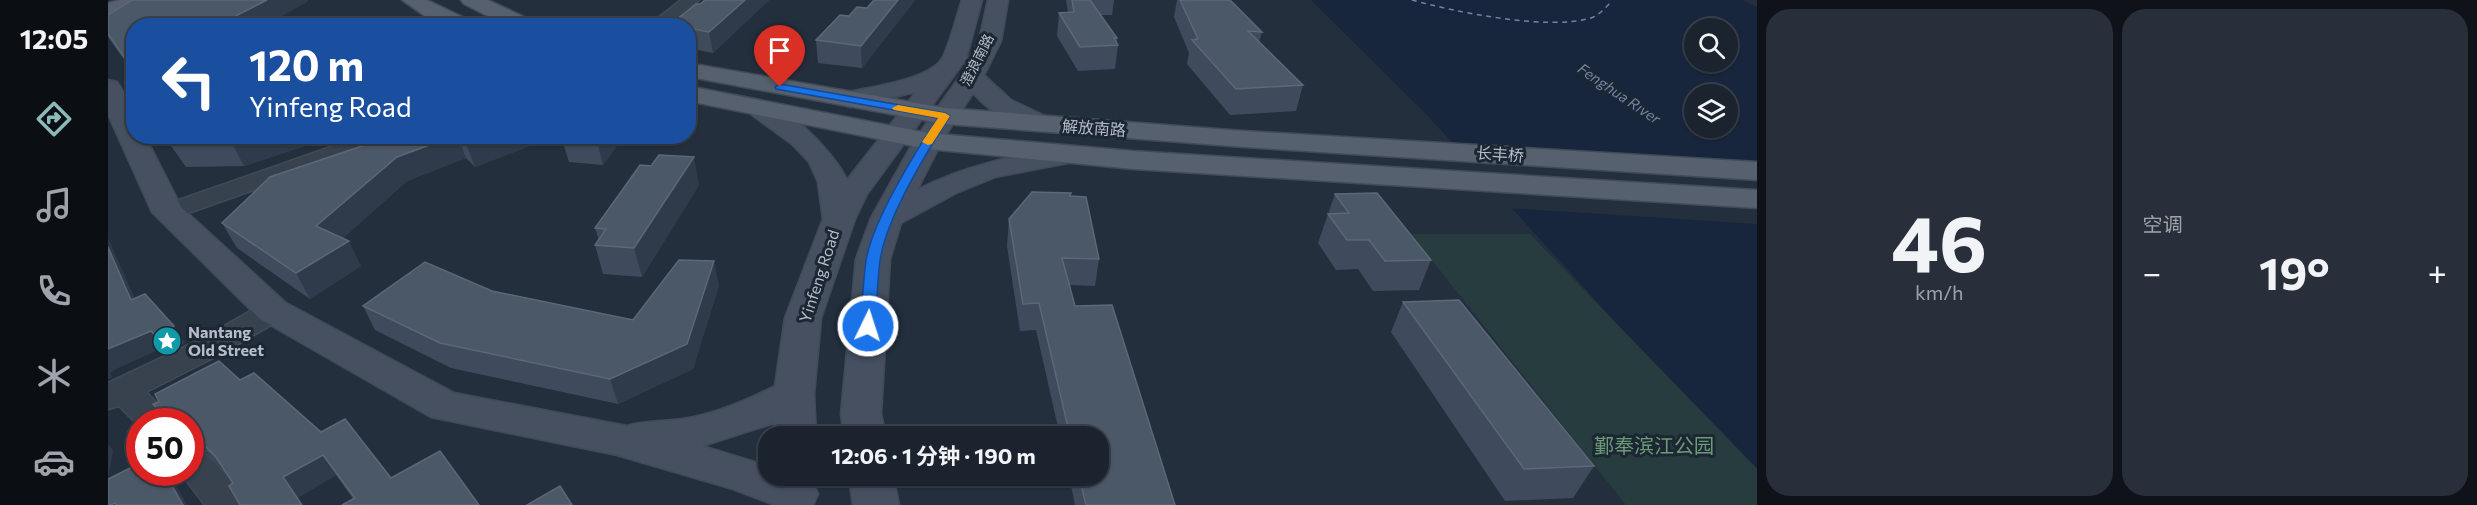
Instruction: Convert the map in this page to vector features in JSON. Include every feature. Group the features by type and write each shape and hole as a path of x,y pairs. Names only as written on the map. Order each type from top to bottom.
{"main road":[{"path":"108,9 145,0"},
{"path":"412,0 445,18"},
{"path":"471,0 508,18"},
{"name":"澄浪南路","path":"921,126 944,72 954,59 972,0"},
{"name":"澄浪南路","path":"921,126 972,76 990,41 998,0"},
{"path":"696,71 850,99 921,126"},
{"path":"850,99 913,85 944,72"},
{"path":"972,76 986,95 1005,109 1040,124"},
{"path":"108,87 126,124"},
{"path":"696,95 757,107 921,126 1073,154"},
{"path":"757,107 798,135 825,164 833,182 839,219"},
{"name":"解放南路","path":"921,126 1040,124 1246,152"},
{"path":"863,426 861,414 873,259 921,126"},
{"name":"Yinfeng Road","path":"795,426 794,394 803,318 839,219 852,192 921,126"},
{"path":"135,144 168,212 273,311 445,406 616,439 796,492"},
{"path":"887,218 947,186 988,170 1073,154 1246,152"},
{"name":"长丰桥","path":"1246,152 1757,171"},
{"name":"长丰桥","path":"1246,152 1757,200"},
{"path":"616,439 682,435 753,416 794,394"},
{"path":"873,486 876,505"}],"street":[{"path":"669,18 691,0"},
{"path":"168,212 362,144"},
{"path":"136,408 116,393 212,346 273,311"},
{"path":"204,476 227,505"}],"green space":[{"name":"鄞奉滨江公园","path":"1411,234 1530,234 1757,469 1757,505 1626,505"}],"water":[{"name":"Fenghua Rıver","path":"1311,0 1743,0 1757,7 1757,468 1619,326 1427,115"}],"pier":[{"path":"1451,145 1757,164 1757,224 1507,208"}],"building":[{"path":"132,0 267,0 232,18 126,18 126,60 108,34 108,15"},
{"path":"705,0 745,0 709,32 696,30 696,18 678,18 696,4"},
{"path":"874,0 898,0 861,46 816,40 840,15 849,16 857,7 867,8"},
{"path":"1072,0 1090,0 1117,38 1114,38 1118,45 1080,47 1059,13 1074,12"},
{"path":"1180,0 1230,0 1262,32 1248,31 1303,85 1236,89 1192,40 1198,39"},
{"path":"368,144 432,144 397,157 316,226 349,241 296,273 222,223 270,177"},
{"path":"659,155 694,157 634,248 595,245 606,229 595,228 640,165 651,166"},
{"path":"1032,192 1071,193 1070,196 1086,197 1099,259 1062,258 1075,306 1112,305 1175,505 1086,505 1081,486 1109,486 1109,426 1068,426 1039,303 1023,304 1009,219"},
{"path":"1377,193 1431,260 1385,261 1369,240 1347,240 1328,214 1349,213 1335,194"},
{"path":"108,247 131,300 145,294 174,326 154,334 151,331 108,349"},
{"path":"679,260 714,261 687,344 610,379 440,343 363,306 425,262 492,291 633,320"},
{"path":"1459,300 1594,466 1524,469 1403,302"},
{"path":"219,361 240,380 254,373 321,432 345,419 391,478 440,451 479,505 342,505 355,498 323,455 283,477 302,505 240,505 229,486 233,483 216,457 204,445 204,408 157,408 153,404 159,402 155,394"},
{"path":"126,470 126,486 172,486 183,505 116,505 115,503 108,505 108,479"},
{"path":"560,486 572,505 527,505"}],"ferry route":[{"path":"1412,0 1476,14 1551,22 1594,17 1609,4 1607,0"}],"slow traffic":[{"path":"898,108 945,116 928,142"}],"place":[{"name":"Nantang Old Street","path":"167,341"}],"route":[{"path":"780,87 945,116 928,141 887,218 873,259 868,326"}]}
